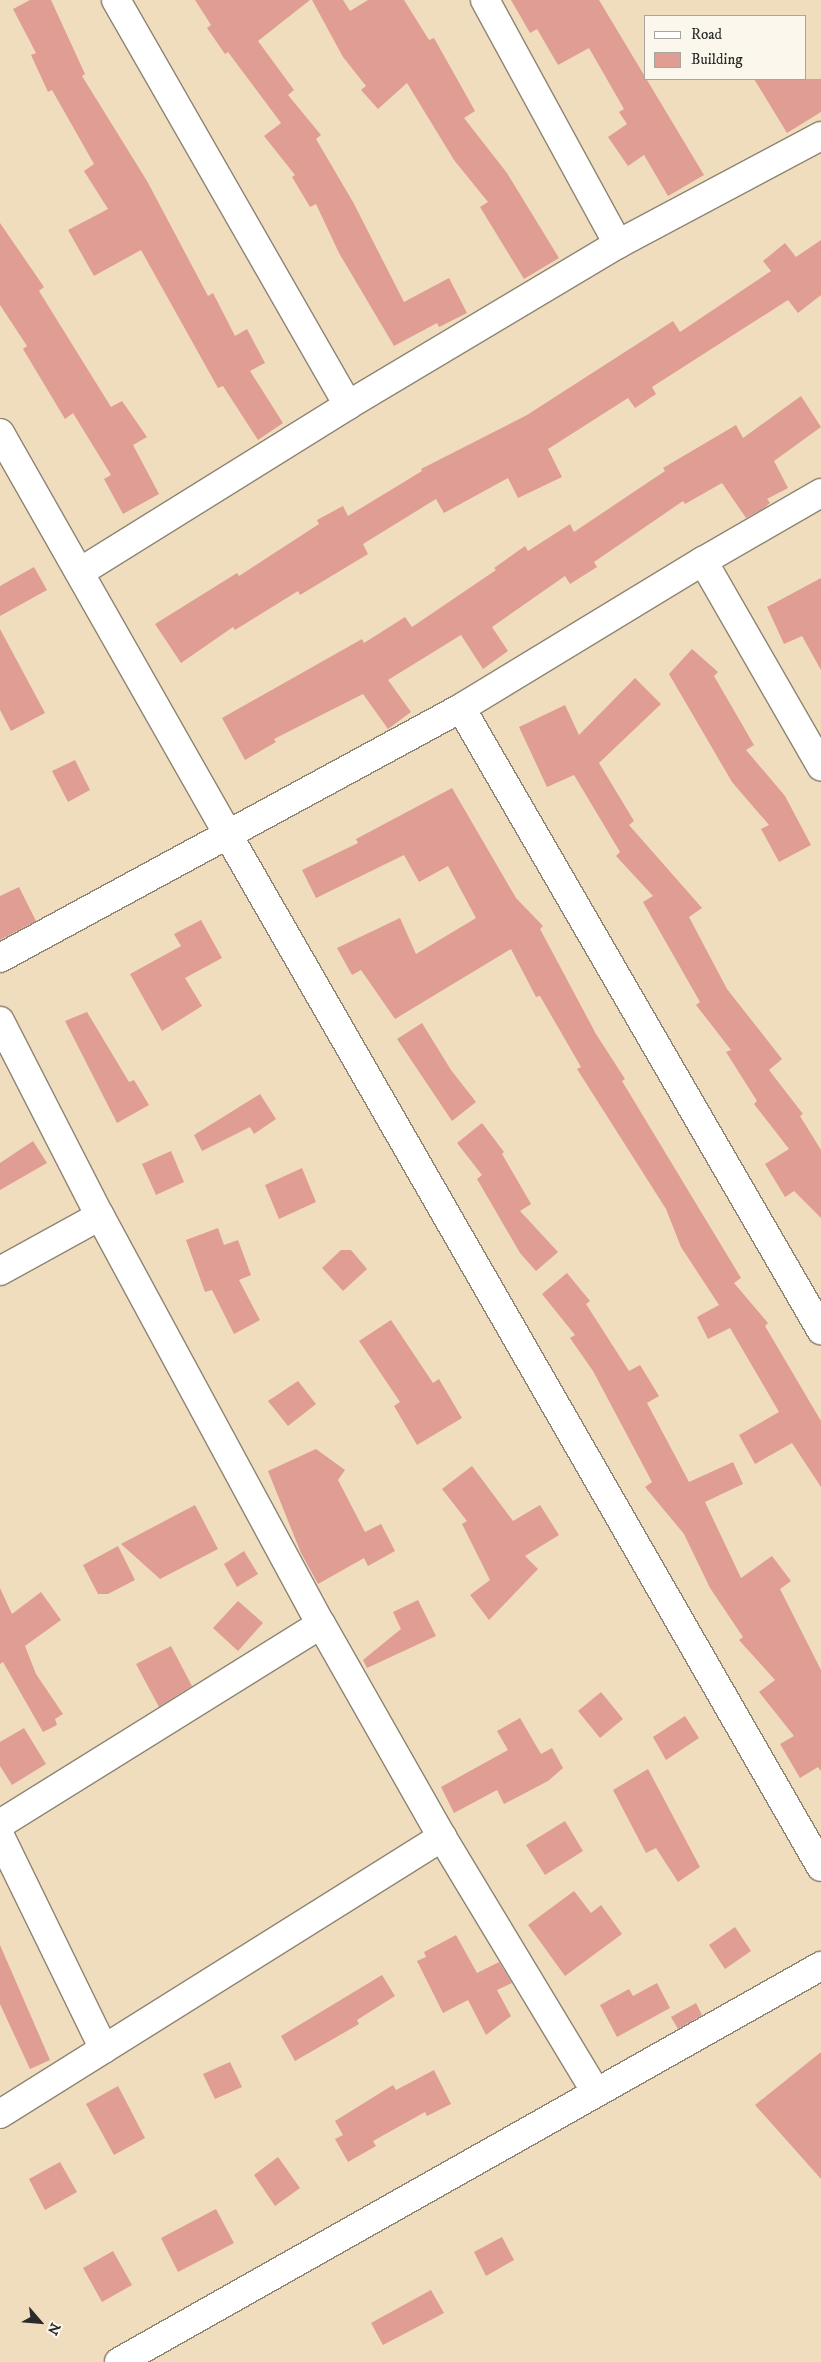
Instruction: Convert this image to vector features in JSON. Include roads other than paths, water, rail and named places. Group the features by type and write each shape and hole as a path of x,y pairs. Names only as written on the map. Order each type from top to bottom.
{"street":[{"path":"116,0 348,405"},
{"path":"485,0 618,244"},
{"path":"80,572 348,405 618,244 821,136"},
{"path":"0,433 228,836 821,1867"},
{"path":"0,958 461,708 703,561 821,493"},
{"path":"703,561 821,766"},
{"path":"461,708 821,1330"},
{"path":"0,1021 100,1216 321,1624 442,1837 596,2092"},
{"path":"0,1271 100,1216"},
{"path":"0,1824 321,1624"},
{"path":"0,1836 104,2049"},
{"path":"0,2114 442,1837"},
{"path":"119,2362 821,1966"}]}
